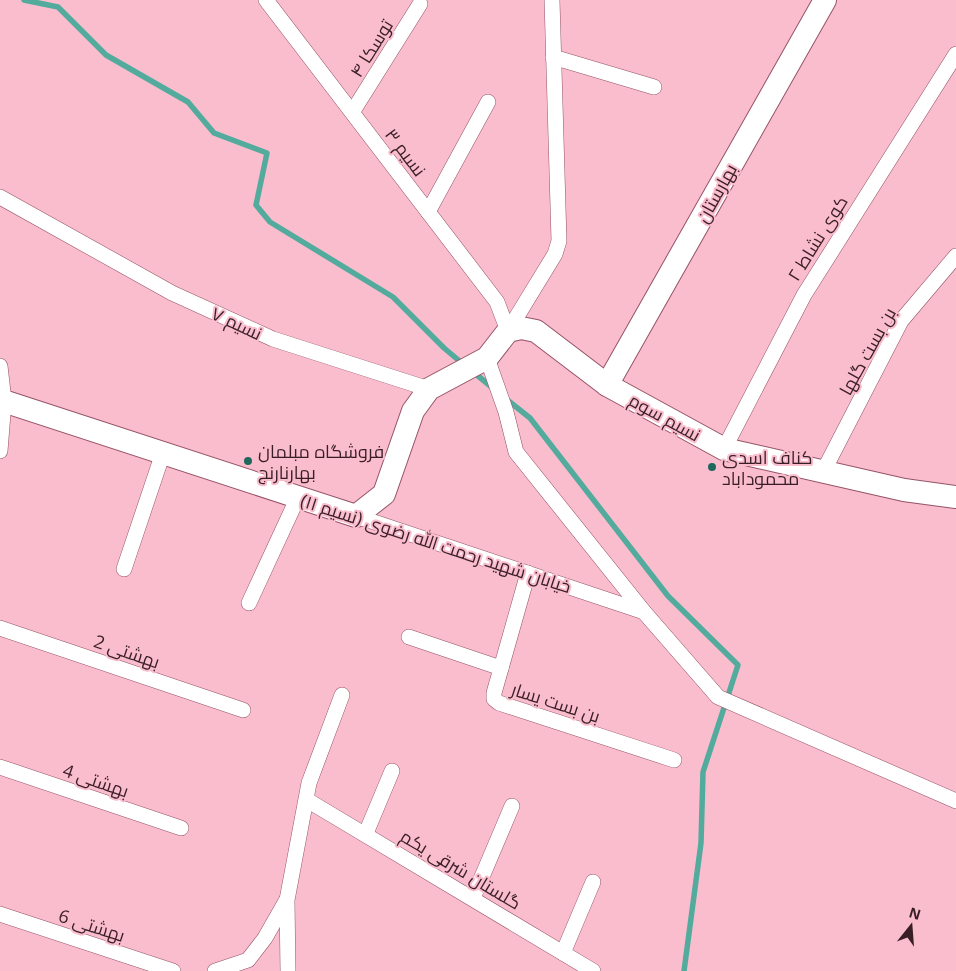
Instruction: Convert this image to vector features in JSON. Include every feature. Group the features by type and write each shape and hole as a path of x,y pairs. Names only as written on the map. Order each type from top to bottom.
{"street":[{"name":"نسیم ۳","path":"266,0 497,302 508,331"},
{"path":"356,516 384,494 413,411 429,389 487,358 508,331 555,254 559,241 552,0"},
{"name":"بهارستان","path":"607,385 825,0"},
{"name":"توسکا ۴","path":"353,112 420,4"},
{"name":"کوی نشاط ۲","path":"724,449 804,295 956,54"},
{"path":"553,57 654,88"},
{"path":"428,212 488,102"},
{"name":"نسیم ۷","path":"0,196 172,293 264,335 429,389"},
{"name":"بن بست گلها","path":"823,472 902,321 956,256"},
{"name":"نسیم سوم","path":"508,331 521,328 536,331 607,385 724,449 904,490 956,497"},
{"path":"487,358 506,412 516,452 644,612 718,698 956,801"},
{"path":"0,366 2,400 0,451"},
{"name":"خیابان شهید رحمت الله رضوی (نسیم ۱۱)","path":"2,400 644,612"},
{"path":"124,569 163,453"},
{"path":"249,603 298,497"},
{"name":"بن بست یسار","path":"528,573 494,693 494,699 499,703 674,760"},
{"name":"بهشتی 2","path":"0,628 243,710"},
{"path":"409,637 501,668"},
{"path":"288,971 286,900 309,783 342,695"},
{"name":"بهشتی 4","path":"0,767 181,828"},
{"path":"366,834 392,771"},
{"name":"گلستان شرقی یکم","path":"307,800 593,971"},
{"path":"473,898 512,806"},
{"path":"563,953 593,882"},
{"path":"215,971 248,960 265,938 286,900"},
{"name":"بهشتی 6","path":"0,914 173,971"}],"waterway":[{"path":"24,0 58,7 106,55 188,102 214,133 267,153 256,205 270,222 393,297 444,348 463,364"},
{"path":"472,371 494,389"},
{"path":"505,398 530,418 668,596 738,665 703,772 701,843 684,971"}],"place":[{"name":"فروشگاه مبلمان بهارنارنج","path":"248,461"},
{"name":"کناف اسدی محموداباد","path":"712,467"}]}
